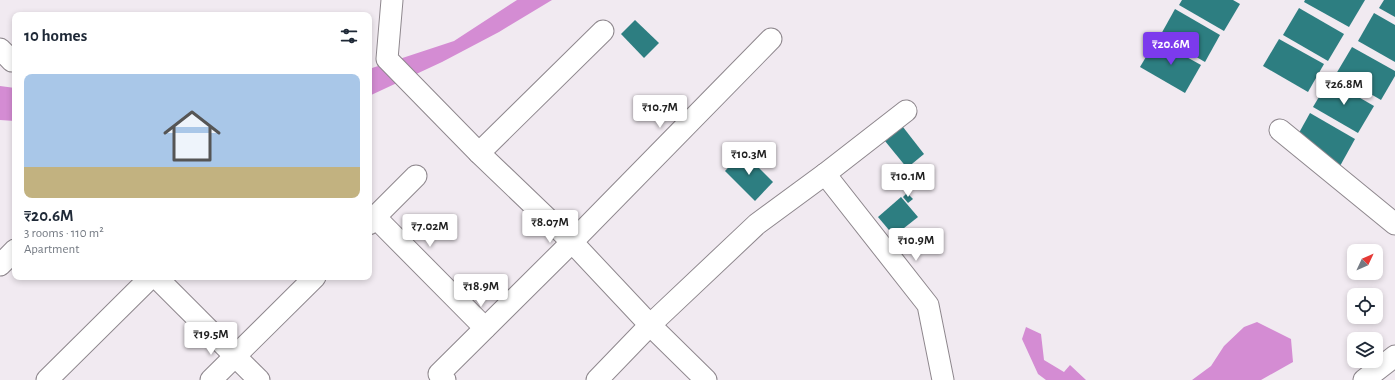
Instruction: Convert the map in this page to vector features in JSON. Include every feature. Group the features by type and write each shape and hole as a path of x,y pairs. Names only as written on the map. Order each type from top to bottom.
{"street":[{"path":"392,0 387,59 479,153 572,242 650,325 706,380"},
{"path":"479,153 602,31"},
{"path":"445,380 438,374 572,242 771,39"},
{"path":"597,380 650,325 757,224 825,174 906,111"},
{"path":"1280,130 1395,224"},
{"path":"825,174 928,305 943,380"},
{"path":"416,176 372,220 485,328"},
{"path":"0,265 12,253"},
{"path":"47,380 147,280"},
{"path":"159,280 259,380"},
{"path":"211,380 312,280"},
{"path":"1364,380 1395,356"}],"shaded area":[{"path":"517,0 552,0 499,32 442,62 372,95 372,68 454,41"},
{"path":"0,86 12,88 12,121 0,120"},
{"path":"1257,322 1291,339 1293,362 1261,380 1192,380 1211,366 1224,346 1244,327"},
{"path":"1026,327 1041,334 1044,360 1064,372 1070,365 1086,380 1046,380 1038,374 1022,339"}],"building":[{"path":"1182,0 1233,0 1240,4 1224,31 1179,5"},
{"path":"1305,0 1365,0 1349,27 1304,2"},
{"path":"1384,0 1395,0 1395,17 1379,8"},
{"path":"1299,8 1344,34 1328,61 1283,35"},
{"path":"1175,9 1220,35 1205,62 1160,36"},
{"path":"1374,13 1395,25 1395,62 1358,41"},
{"path":"635,20 659,43 644,58 621,34"},
{"path":"1279,39 1324,64 1308,92 1263,66"},
{"path":"1156,40 1201,65 1185,93 1140,67"},
{"path":"1352,47 1395,71 1395,76 1381,100 1336,74"},
{"path":"1329,80 1374,106 1358,133 1313,107"},
{"path":"1310,113 1355,139 1340,166 1295,140"},
{"path":"903,127 924,154 907,168 885,141"},
{"path":"743,152 773,182 755,201 725,171"},
{"path":"907,193 913,199 908,203 903,197"},
{"path":"901,197 918,217 894,236 878,217"}]}
